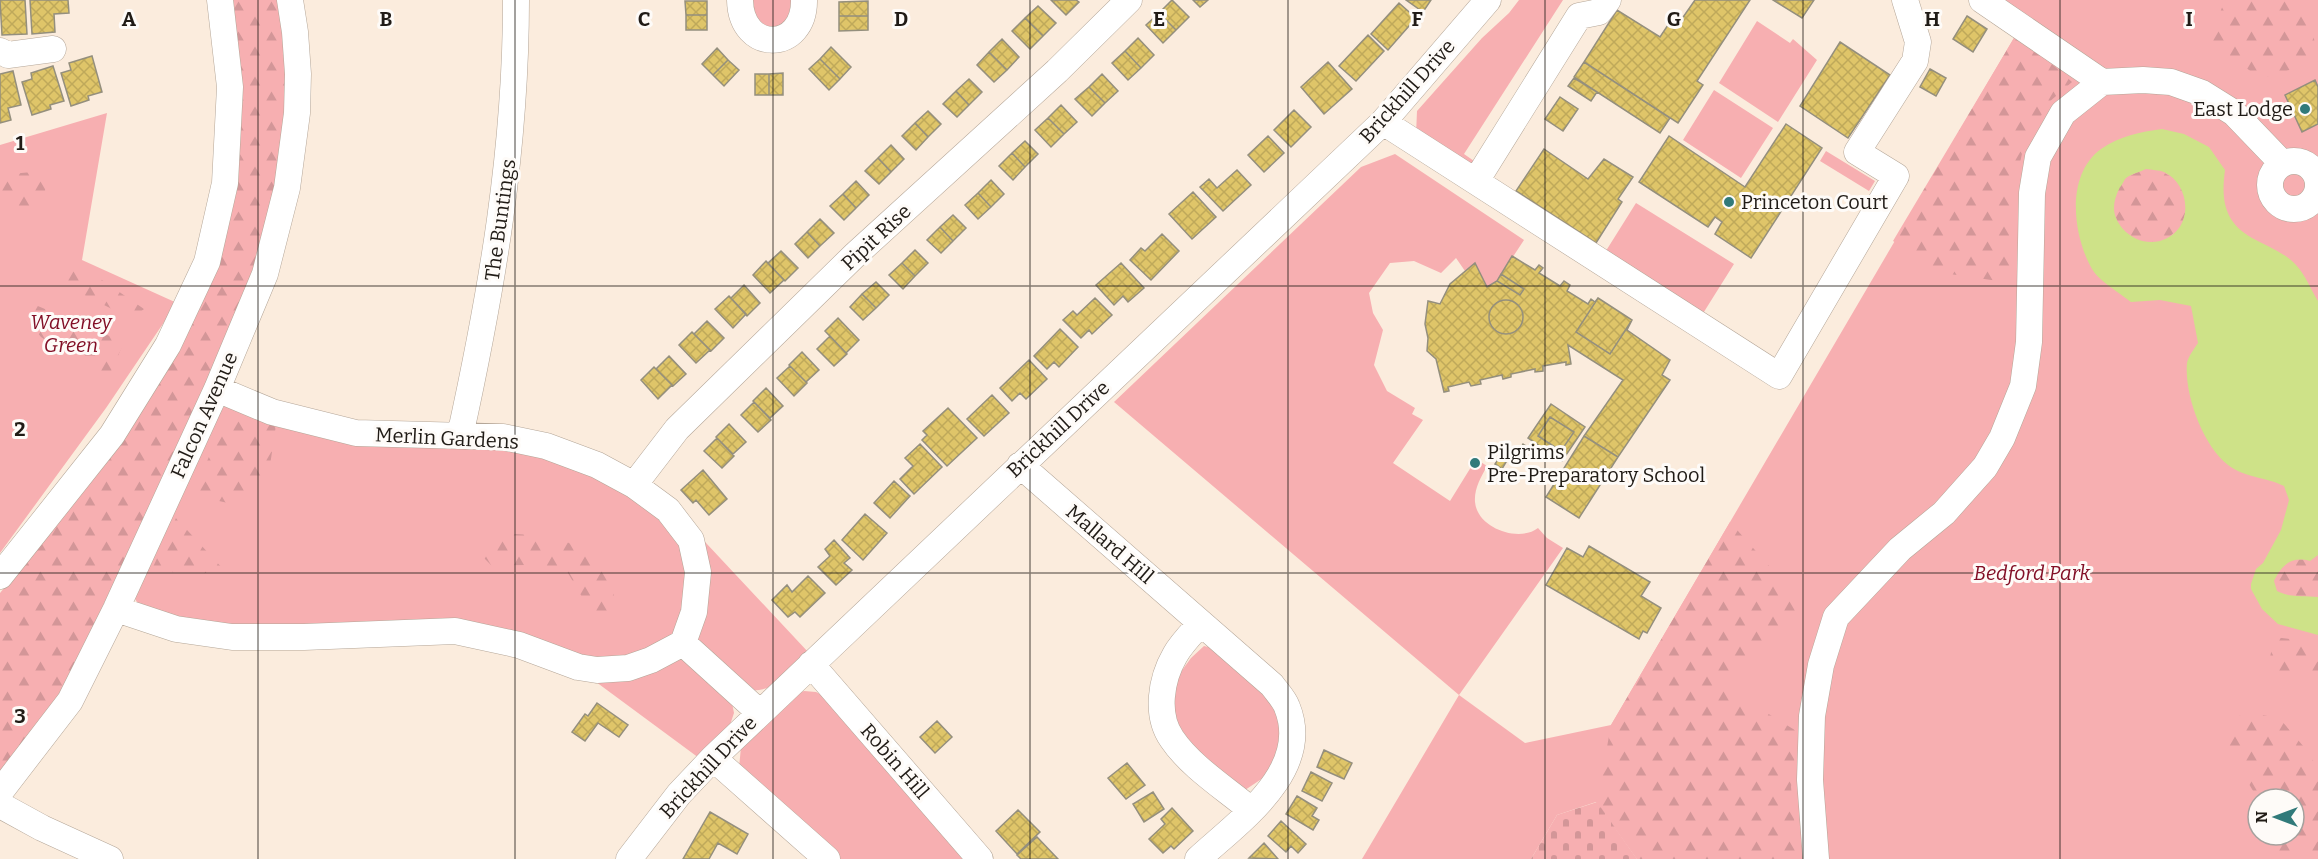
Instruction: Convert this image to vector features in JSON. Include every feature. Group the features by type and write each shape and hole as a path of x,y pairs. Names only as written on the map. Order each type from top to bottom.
{"street":[{"path":"0,576 112,435 168,345 207,262 225,183 230,87 220,0"},
{"name":"Falcon Avenue","path":"0,792 70,701 116,609 217,389 265,274 287,188 297,113 298,75 290,0"},
{"name":"The Buntings","path":"460,436 492,278 503,204 515,79 516,0"},
{"path":"740,0 740,13 746,27 756,37 770,40 786,37 796,30 804,14 804,0"},
{"name":"Pipit Rise","path":"634,485 677,429 711,395 856,254 1058,71 1129,0"},
{"name":"Brickhill Drive","path":"629,859 679,794 712,758 1383,122 1488,0"},
{"path":"1476,181 1579,16 1599,12 1608,0"},
{"path":"1383,122 1779,376 1896,176 1857,152 1915,61 1918,42 1905,0"},
{"path":"1982,0 2102,82"},
{"path":"0,51 8,55 53,50"},
{"path":"1816,859 1810,780 1812,716 1821,665 1836,617 1900,549 1944,513 1985,467 2002,438 2023,387 2029,342 2032,193 2038,157 2063,113 2102,82 2143,80 2171,82 2202,93 2234,113 2283,164"},
{"path":"2299,162 2315,168 2318,189 2315,208 2297,209 2281,205 2275,199 2270,184 2272,176 2283,164 2299,162"},
{"name":"Merlin Gardens","path":"217,389 272,412 357,433 503,437 546,446 597,465 634,485 668,510 691,540 698,572 694,612 683,643"},
{"name":"Mallard Hill","path":"1020,465 1272,685 1287,706 1293,733 1290,756 1280,778 1251,810 1198,859"},
{"path":"116,609 176,629 232,638 304,638 455,631 519,645 578,667 597,670 628,668 651,660 683,643 759,712"},
{"path":"1201,623 1175,655 1162,687 1162,713 1171,738 1196,764 1251,810"},
{"name":"Robin Hill","path":"810,664 980,859"},
{"path":"712,758 827,859"},
{"path":"0,804 42,828 110,859"}],"green space":[{"path":"228,0 283,0 290,114 258,273 60,704 0,779 0,593 52,530 210,264"},
{"path":"746,0 798,0 795,21 760,32"},
{"path":"1519,0 1563,0 1464,154 1474,161 1471,165 1416,135 1417,111"},
{"name":"Bedford Park","path":"1996,0 2318,0 2318,859 1637,859 1596,802 1557,815 1531,859 1362,859 1459,695 1525,743 1611,725 2025,19"},
{"path":"2225,0 2307,0 2318,61 2261,79 2209,40"},
{"path":"1757,21 1790,43 1793,39 1817,60 1778,122 1719,83"},
{"path":"2017,33 2072,82 2048,103 2023,149 2008,218 2012,283 1943,273 1893,241"},
{"path":"1714,90 1773,128 1741,178 1683,140"},
{"name":"Waveney Green","path":"107,113 82,260 177,303 106,408 0,553 0,145"},
{"path":"1826,151 1875,181 1869,191 1820,161"},
{"path":"1395,154 1524,240 1497,281 1487,287 1465,271 1456,258 1441,273 1414,261 1390,263 1369,293 1373,313 1383,330 1374,365 1387,391 1415,408 1412,414 1423,420 1393,463 1450,501 1476,459 1487,466 1478,483 1475,497 1478,511 1483,519 1491,526 1510,533 1520,534 1538,528 1547,538 1563,548 1459,695 1114,402 1361,167"},
{"path":"2150,170 2170,176 2180,186 2186,206 2180,226 2170,236 2150,242 2130,236 2120,226 2114,206 2120,186 2130,176"},
{"path":"32,172 46,183 44,201 36,211 7,207 0,209 0,175"},
{"path":"1636,203 1734,264 1702,315 1604,254"},
{"path":"67,268 102,280 144,309 132,319 66,286 58,272"},
{"path":"33,304 124,342 111,372 96,375 41,337 27,320"},
{"path":"225,406 541,454 626,491 681,537 692,580 676,631 657,649 599,665 537,644 203,626 138,604 134,597 213,416"},
{"path":"236,421 276,425 269,472 237,505 192,495 216,441"},
{"path":"176,518 224,570 187,576 153,567"},
{"path":"1730,522 1803,604 1725,687 1798,732 1791,787 1798,859 1637,859 1597,802 1611,725"},
{"path":"692,528 809,653 776,684 760,690 750,690 697,641"},
{"path":"500,534 548,537 576,546 599,565 609,580 616,607 606,616 593,616 568,573 526,565 492,566 484,558 482,543"},
{"path":"2318,555 2318,597 2277,591 2274,581 2284,566 2298,560 2310,561"},
{"path":"2274,637 2306,641 2318,646 2318,678 2267,673"},
{"path":"1204,646 1224,651 1273,692 1286,734 1266,776 1245,790 1180,737 1171,706 1175,680 1191,658"},
{"path":"685,655 731,698 734,713 729,728 699,758 592,679"},
{"path":"804,691 816,692 826,697 971,859 838,859 739,768 741,747 794,695"},
{"path":"2242,710 2280,719 2304,747 2318,768 2318,858 2279,852 2275,847 2306,847 2306,787 2251,787 2227,748"},
{"path":"1597,802 1637,859 1531,859 1557,815"}],"shaded area":[{"path":"2162,129 2184,134 2209,147 2225,170 2224,200 2235,225 2252,238 2291,260 2302,273 2318,301 2318,555 2310,561 2298,560 2288,563 2280,570 2274,581 2277,591 2282,593 2318,597 2318,635 2278,624 2262,609 2251,589 2256,569 2263,563 2281,530 2289,500 2284,486 2241,472 2228,465 2203,433 2192,404 2187,376 2187,363 2198,343 2191,306 2160,300 2131,302 2095,273 2080,240 2077,223 2077,190 2089,160 2101,149 2115,141 2130,135","holes":["2146,169 2162,171 2171,176 2181,189 2185,205 2183,221 2179,228 2166,239 2151,242 2129,235 2116,219 2114,209 2117,193 2125,179"]}],"building":[{"path":"0,0 25,0 27,34 2,35"},
{"path":"30,0 68,0 69,13 54,14 55,32 32,34"},
{"path":"1051,0 1076,0 1079,2 1066,15"},
{"path":"1172,0 1189,17 1176,30 1159,13"},
{"path":"1193,0 1208,0 1200,7"},
{"path":"1406,0 1431,0 1423,12"},
{"path":"1695,0 1750,0 1697,81 1703,85 1678,123 1584,62 1617,10 1660,37 1672,19 1679,23"},
{"path":"1773,0 1814,0 1802,18"},
{"path":"685,1 707,1 707,15 686,15"},
{"path":"868,1 868,16 839,16 839,2"},
{"path":"1399,3 1416,18 1388,50 1371,34"},
{"path":"1038,6 1056,23 1043,36 1025,18"},
{"path":"1159,13 1176,30 1163,43 1146,25"},
{"path":"686,15 707,15 707,30 686,30"},
{"path":"839,16 868,16 868,30 839,31"},
{"path":"1967,16 1987,29 1973,52 1953,39"},
{"path":"1025,18 1043,36 1030,49 1012,31"},
{"path":"1368,35 1384,51 1356,81 1339,66"},
{"path":"1138,38 1154,55 1141,68 1125,51"},
{"path":"1002,39 1019,57 1007,70 989,52"},
{"path":"1840,42 1890,75 1848,138 1800,106"},
{"path":"831,47 851,67 840,79 820,59"},
{"path":"717,48 728,60 713,75 702,64"},
{"path":"1125,51 1141,68 1128,80 1112,63"},
{"path":"989,52 1007,70 994,82 977,65"},
{"path":"92,56 102,92 88,96 89,100 71,106 61,73 71,70 69,63"},
{"path":"820,59 840,79 829,90 809,69"},
{"path":"728,60 739,70 724,86 713,75"},
{"path":"1328,62 1352,89 1324,114 1301,87"},
{"path":"1584,62 1670,118 1660,133 1574,77"},
{"path":"53,66 64,101 50,105 51,109 32,115 22,82 32,79 31,73"},
{"path":"1930,69 1946,78 1936,96 1920,87"},
{"path":"13,71 21,105 8,108 11,120 0,123 0,74"},
{"path":"783,73 783,95 769,95 769,74"},
{"path":"755,74 769,74 769,95 755,95"},
{"path":"1102,74 1118,91 1105,103 1089,87"},
{"path":"1574,78 1597,92 1591,101 1568,86"},
{"path":"969,79 982,92 969,105 956,91"},
{"name":"East Lodge","path":"2315,80 2318,87 2318,124 2302,132 2285,95"},
{"path":"1089,87 1105,103 1092,116 1075,99"},
{"path":"956,91 969,105 957,117 943,104"},
{"path":"1560,97 1578,109 1563,131 1545,119"},
{"path":"1061,105 1077,122 1064,134 1048,118"},
{"path":"1294,110 1311,127 1291,147 1274,130"},
{"path":"928,111 941,124 928,137 915,123"},
{"path":"1048,118 1064,134 1051,147 1035,130"},
{"path":"915,123 928,137 916,150 902,136"},
{"name":"Princeton Court","path":"1786,124 1822,148 1751,258 1715,234 1722,222 1715,217 1708,227 1639,182 1669,136 1745,187"},
{"path":"1268,136 1284,153 1264,172 1248,155"},
{"path":"1025,141 1038,154 1025,167 1012,153"},
{"path":"891,145 904,159 891,172 878,158"},
{"path":"1544,149 1588,179 1604,159 1633,177 1618,199 1622,202 1596,243 1516,191"},
{"path":"1012,153 1025,167 1013,180 999,166"},
{"path":"878,158 891,172 879,184 865,171"},
{"path":"1237,170 1251,185 1223,211 1200,187 1209,179 1217,188"},
{"path":"991,180 1004,194 991,207 978,193"},
{"path":"856,181 869,195 856,208 843,194"},
{"path":"1193,192 1216,217 1192,239 1169,214"},
{"path":"978,193 991,207 978,219 965,205"},
{"path":"843,194 856,208 844,220 830,206"},
{"path":"953,215 966,228 953,241 940,227"},
{"path":"820,219 834,233 820,246 807,232"},
{"path":"940,227 953,241 941,253 927,240"},
{"path":"807,232 820,246 808,258 795,244"},
{"path":"1162,234 1179,251 1151,280 1130,260 1141,248 1145,251"},
{"path":"915,250 928,263 915,276 902,263"},
{"path":"781,251 798,268 785,281 768,263"},
{"path":"1512,256 1535,270 1539,265 1543,268 1539,273 1560,286 1564,281 1570,285 1567,291 1588,304 1591,299 1595,302 1598,298 1632,320 1627,330 1670,360 1662,375 1670,380 1618,457 1584,436 1623,380 1568,345 1571,364 1566,365 1566,362 1543,366 1543,371 1535,372 1535,369 1511,374 1511,377 1503,379 1502,375 1480,380 1481,384 1471,386 1469,382 1448,387 1449,391 1444,392 1436,359 1427,351 1428,338 1425,324 1428,301 1440,304 1450,284 1475,263 1487,287 1497,281"},
{"path":"766,261 784,280 770,293 753,275"},
{"path":"902,263 915,276 903,289 889,275"},
{"path":"1121,263 1144,288 1128,302 1123,296 1114,305 1096,285"},
{"path":"1501,274 1524,289 1520,295 1497,281"},
{"path":"876,282 889,295 876,308 862,294"},
{"path":"744,285 760,303 747,316 731,298"},
{"path":"862,294 876,308 863,320 850,307"},
{"path":"729,296 746,314 733,328 715,309"},
{"path":"1095,298 1112,315 1092,334 1089,330 1081,338 1063,320 1073,311 1077,315"},
{"path":"1598,298 1632,320 1610,354 1576,332"},
{"path":"1506,300 1518,305 1523,317 1518,329 1506,334 1494,329 1489,317 1494,305"},
{"path":"838,318 859,340 846,353 825,331"},
{"path":"707,321 724,338 711,351 694,334"},
{"path":"1060,329 1078,347 1059,367 1054,362 1047,369 1034,356"},
{"path":"692,332 710,350 696,363 679,345"},
{"path":"830,336 847,354 834,366 817,349"},
{"path":"802,352 819,370 806,382 789,365"},
{"path":"669,356 686,374 673,386 656,369"},
{"path":"1029,360 1047,379 1026,399 1020,393 1012,401 1000,388"},
{"path":"790,366 807,383 794,396 777,378"},
{"path":"654,367 672,385 658,399 641,380"},
{"path":"766,388 783,406 770,418 753,401"},
{"path":"992,395 1009,413 984,436 967,419"},
{"path":"754,402 771,420 758,432 741,415"},
{"path":"1551,404 1585,427 1562,461 1528,438"},
{"path":"948,408 977,438 947,466 922,440 927,435 923,431"},
{"path":"1550,417 1574,432 1561,451 1538,436"},
{"path":"729,424 746,442 733,454 716,437"},
{"path":"1584,436 1618,457 1579,518 1546,497"},
{"path":"717,438 734,456 722,468 704,451"},
{"path":"1534,442 1556,457 1553,461 1531,446"},
{"path":"920,444 942,467 914,494 900,479 913,466 905,458"},
{"path":"1523,444 1530,449 1523,461 1516,457"},
{"path":"1502,453 1509,457 1502,469 1495,464"},
{"path":"703,470 727,499 709,515 696,500 693,503 681,490"},
{"path":"894,481 910,496 890,518 874,503"},
{"path":"865,514 887,533 863,560 842,540"},
{"path":"834,540 850,558 844,563 852,570 836,585 818,567 830,556 825,549"},
{"path":"1589,546 1650,582 1641,596 1661,608 1647,633 1643,631 1639,639 1546,585 1567,548 1583,557"},
{"path":"808,576 825,593 800,617 795,612 788,617 772,600 787,585 792,592"},
{"path":"597,703 628,725 619,737 598,723 585,741 572,732 585,714 588,716"},
{"path":"937,721 952,737 935,753 920,737"},
{"path":"1324,750 1352,763 1344,779 1317,767"},
{"path":"1127,763 1145,785 1126,799 1108,778"},
{"path":"1311,772 1332,783 1322,801 1302,791"},
{"path":"1153,792 1164,809 1144,822 1133,804"},
{"path":"1297,796 1317,808 1312,816 1319,820 1313,830 1286,814"},
{"path":"1172,808 1193,831 1174,849 1171,846 1163,853 1149,839 1165,824 1161,819"},
{"path":"1018,810 1040,832 1017,854 996,831"},
{"path":"710,812 748,834 737,854 718,843 709,859 683,859"},
{"path":"1281,821 1306,844 1298,853 1291,846 1286,852 1268,836"},
{"path":"1037,837 1058,859 1021,859 1017,855"},
{"path":"1264,843 1278,859 1249,858"}],"place":[{"name":"East Lodge","path":"2305,109"},
{"name":"Princeton Court","path":"1729,202"},
{"name":"Pilgrims Pre-Preparatory School","path":"1475,463"}]}
